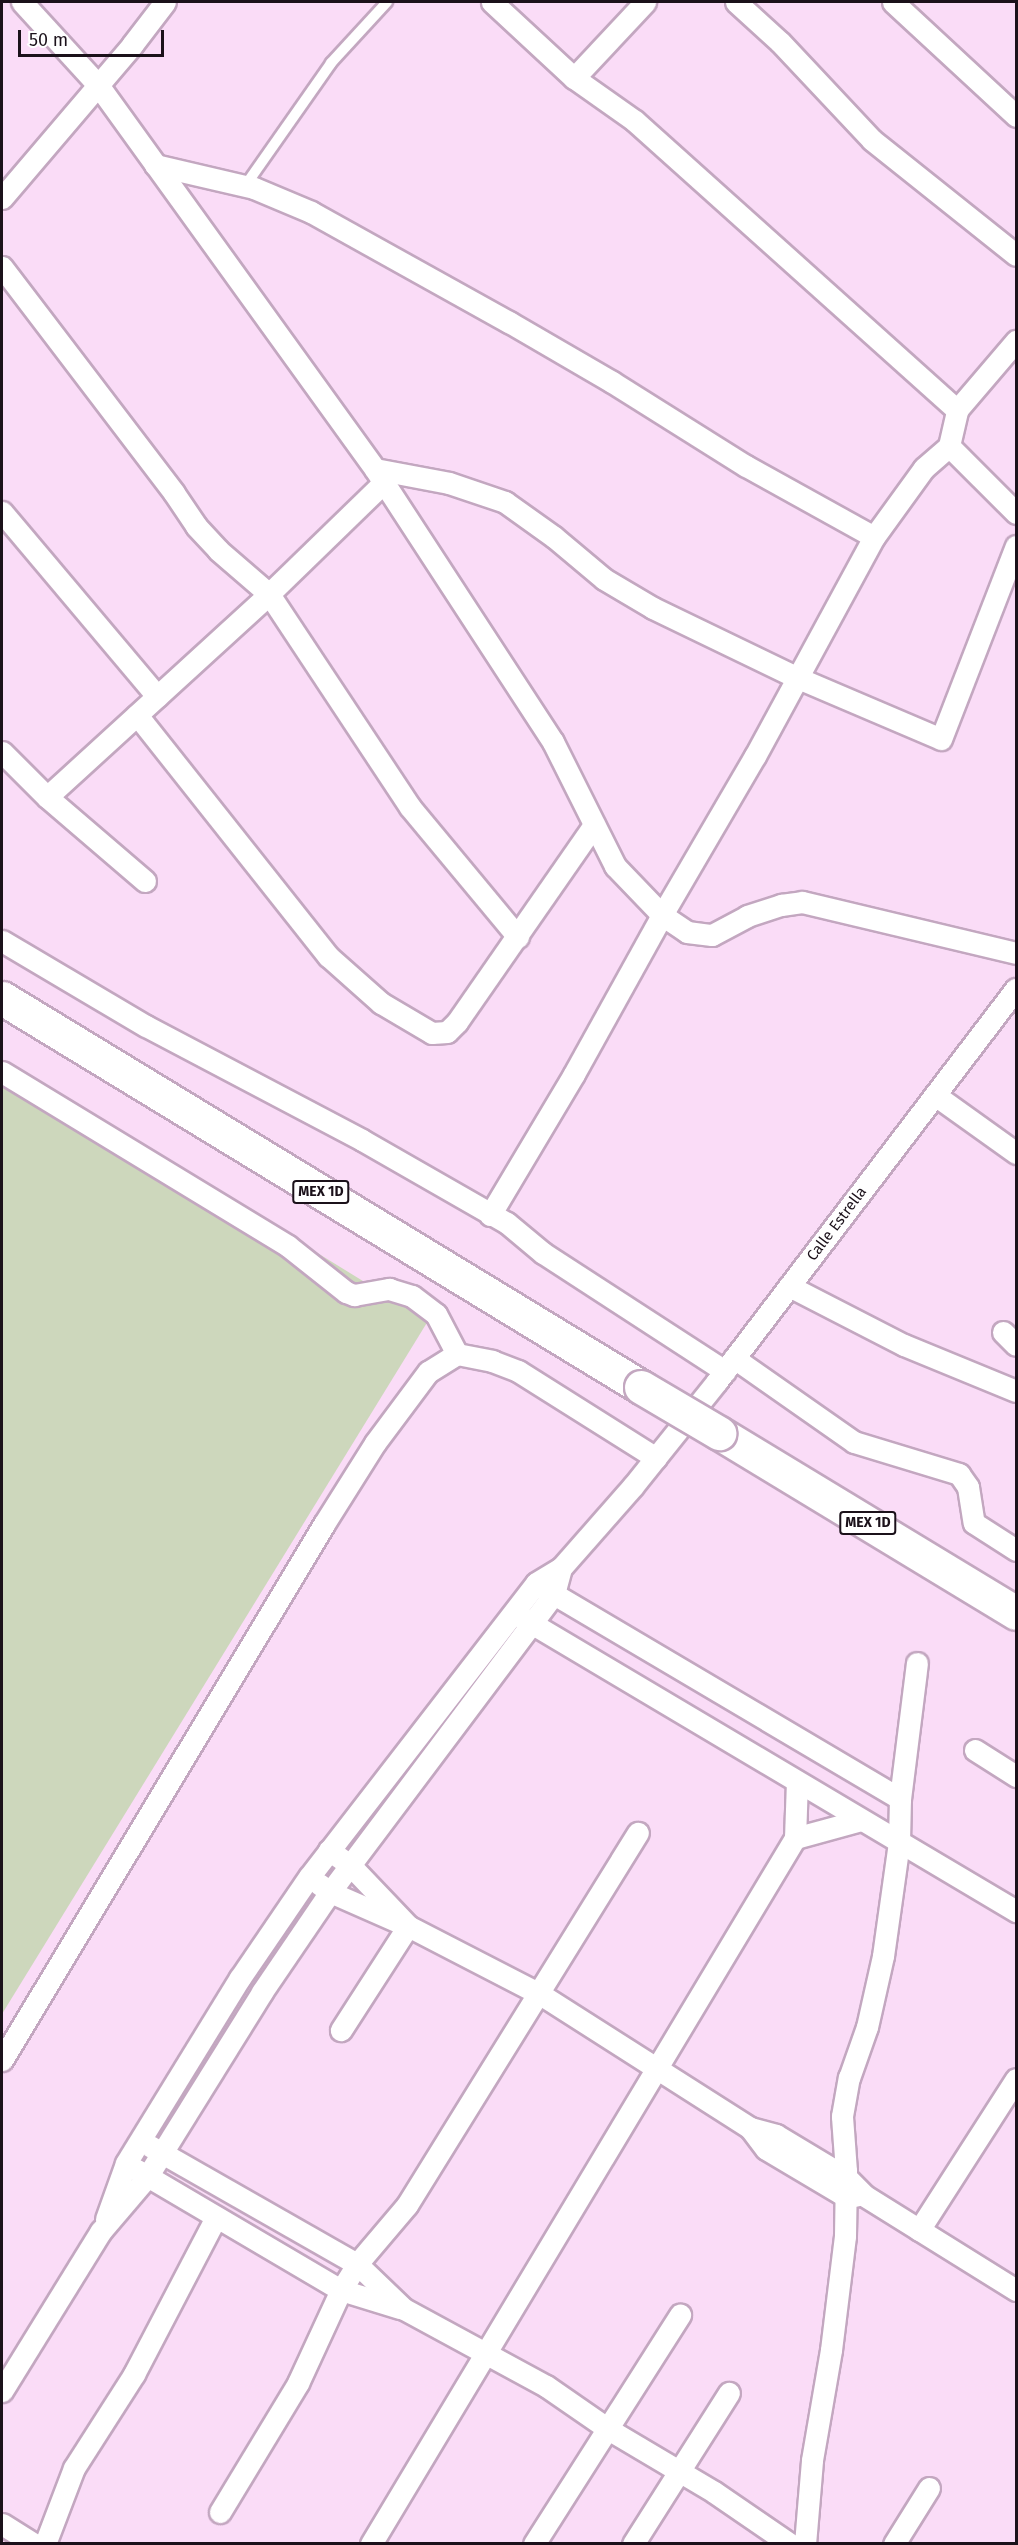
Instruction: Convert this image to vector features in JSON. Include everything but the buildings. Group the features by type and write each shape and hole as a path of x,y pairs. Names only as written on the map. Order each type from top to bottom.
{"highway":[{"name":"MEX 1D","path":"2,998 1017,1613"}],"street":[{"path":"22,2 98,85 380,475 553,742 615,866 662,915 687,932 712,935 747,916 781,904 802,902 1017,952"},
{"path":"2,198 165,2"},
{"path":"492,2 574,78 635,121 957,410"},
{"path":"574,78 645,2"},
{"path":"736,2 780,42 872,140 1017,255"},
{"path":"893,2 1017,116"},
{"path":"154,165 245,186 311,212 509,322 612,382 746,466 874,537"},
{"path":"2,267 174,493 196,526 218,550 269,594 410,807 519,937"},
{"path":"490,1215 574,1074 798,678 874,537 924,468 949,446 957,410 1017,341"},
{"path":"949,446 1017,513"},
{"path":"47,797 269,594 380,475"},
{"path":"380,475 449,483 505,502 554,537 604,579 653,608 798,678 941,739 1017,546"},
{"path":"2,512 157,696"},
{"path":"137,715 328,956 381,1003 432,1033 447,1032 457,1022 519,937 594,825"},
{"path":"2,752 47,797 145,881"},
{"path":"2,941 146,1026 362,1140 507,1223 543,1252 730,1364 854,1442 959,1474 968,1487 974,1523 1017,1550"},
{"name":"Calle Estrella","path":"536,1583 561,1568 589,1539 656,1458 1017,989"},
{"path":"2,1072 288,1246 346,1292 354,1295 389,1289 412,1296 436,1314 457,1354"},
{"path":"935,1095 1017,1153"},
{"path":"789,1286 904,1345 1017,1391"},
{"path":"2,2060 128,1853 226,1683 375,1443 428,1372 457,1354 492,1361 518,1371 656,1458"},
{"path":"2,2391 101,2230 147,2177 262,1992 330,1892 555,1594 561,1568"},
{"path":"101,2230 126,2163 240,1978 328,1850 536,1583 900,1799"},
{"path":"513,1612 861,1820 1015,1906"},
{"path":"805,2544 812,2460 842,2272 852,2190 842,2116 845,2094 867,2027 883,1956 899,1842 900,1799 917,1663"},
{"path":"975,1750 1017,1776"},
{"path":"370,2544 795,1838 797,1782"},
{"path":"795,1838 861,1820"},
{"path":"220,2512 298,2383 341,2290 357,2264 407,2205 638,1833"},
{"path":"328,1850 350,1865 408,1926"},
{"path":"309,1877 330,1892 408,1926 540,1994 750,2128 776,2135 852,2190 1017,2290"},
{"path":"341,2030 408,1926"},
{"path":"240,1978 262,1992"},
{"path":"919,2230 1017,2079"},
{"path":"140,2140 357,2264 404,2309"},
{"path":"126,2163 341,2290 404,2309 546,2386 608,2429 676,2472 714,2492 790,2544"},
{"path":"45,2544 74,2468 134,2374 216,2217"},
{"path":"534,2544 680,2315"},
{"path":"633,2544 676,2472 729,2393"},
{"path":"894,2544 929,2488"},
{"path":"2,2524 34,2544"}],"lane":[{"path":"245,186 331,63 387,2"}],"green space":[{"path":"2,1059 428,1321 2,2014"}]}
